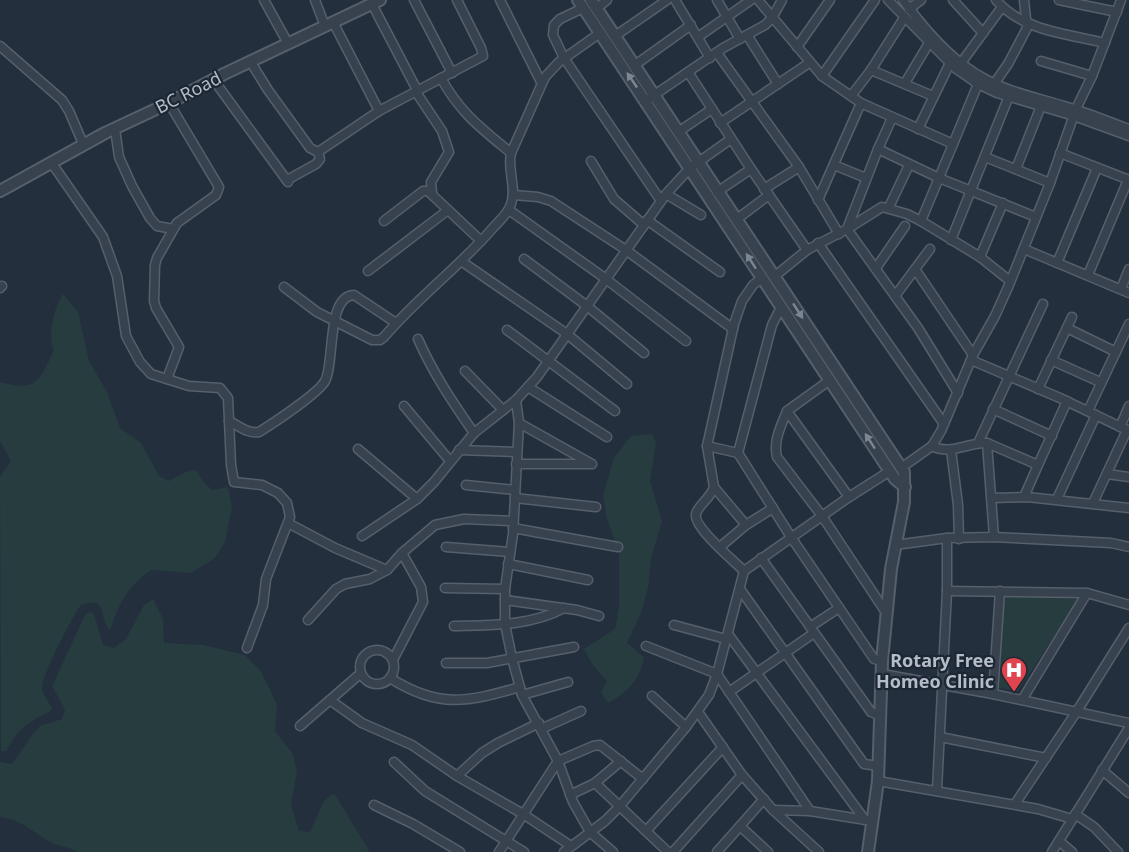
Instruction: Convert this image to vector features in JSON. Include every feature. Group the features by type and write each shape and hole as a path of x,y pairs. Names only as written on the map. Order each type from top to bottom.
{"street":[{"path":"264,0 285,38"},
{"path":"315,0 379,111"},
{"path":"414,0 452,73"},
{"path":"318,152 379,111 480,58 483,53 457,0"},
{"path":"500,0 542,82"},
{"path":"607,0 587,4 560,19 552,29 553,35 564,58 663,198 701,215"},
{"path":"615,36 667,0"},
{"path":"675,0 698,38 751,102 799,167 818,200 876,268 958,393"},
{"path":"717,0 778,84"},
{"path":"698,38 751,0"},
{"path":"758,0 822,76 861,103 953,144"},
{"path":"650,98 772,18 782,0"},
{"path":"797,47 830,0"},
{"path":"822,76 875,0"},
{"path":"888,0 950,63 978,84 1041,106 1075,113 1129,136"},
{"path":"903,0 961,63 994,84 1075,113 1129,129"},
{"path":"909,9 921,0"},
{"path":"953,0 983,33"},
{"path":"994,84 1023,37 1027,25 1024,0"},
{"path":"1059,0 1117,12"},
{"path":"330,700 362,723 412,745 457,776 523,814 567,850 620,807 698,712 709,695 717,674 744,572 849,497 932,446 1008,286 1121,0"},
{"path":"372,1 416,92 442,131 449,152 431,182 432,193"},
{"name":"BC Road","path":"0,185 115,129 167,100 372,1"},
{"path":"961,63 983,33 999,3 1027,25 1105,44"},
{"path":"587,4 600,33 678,132 694,165 737,219 775,276 896,470"},
{"path":"587,4 615,36 635,65 650,98 694,165 762,278 830,380 896,470 904,472 902,516 895,545 882,661 878,781 869,820 868,852"},
{"path":"851,96 871,70 904,18"},
{"name":"BC Road","path":"0,191 81,139 213,79 285,38 328,21"},
{"path":"635,65 691,25"},
{"path":"284,287 317,312 334,321 376,341 384,338 396,323 481,241 509,210 514,195 511,153 542,82 550,70 564,58 600,33"},
{"path":"905,83 929,43"},
{"path":"0,46 62,100 81,139"},
{"path":"213,79 287,181 316,164 320,159 318,152 310,148 263,83 253,58"},
{"path":"1041,61 1092,76"},
{"path":"720,123 809,63"},
{"path":"918,129 950,63"},
{"path":"871,70 933,96"},
{"path":"688,72 766,192 807,250"},
{"path":"441,78 451,97 467,116 511,153"},
{"path":"921,221 978,84"},
{"path":"951,240 1009,96"},
{"path":"167,100 219,187 216,195 182,219 173,229 154,265 154,301 179,347 167,379"},
{"path":"818,200 861,103"},
{"path":"1016,169 1041,106"},
{"path":"678,132 712,109"},
{"path":"843,231 892,118"},
{"path":"115,129 119,157 150,218 157,226 173,229"},
{"path":"363,536 417,499 474,433 516,400 549,362 663,198 694,165 731,139"},
{"path":"878,149 971,192 1036,217"},
{"path":"1060,153 1129,180 1088,275"},
{"path":"985,157 1050,183"},
{"path":"50,160 103,237 117,276 126,336 140,362 152,374 167,379 189,386 220,388 228,398 234,482 262,485 278,494 287,503 290,517 266,579 263,605 247,648"},
{"path":"591,161 614,199 720,272"},
{"path":"834,165 866,178"},
{"path":"890,207 909,165"},
{"path":"737,219 766,192 799,167"},
{"path":"1057,263 1097,168"},
{"path":"717,192 751,169"},
{"path":"384,221 423,191 432,193 481,241"},
{"path":"514,195 538,197 551,201 626,250 733,329"},
{"path":"980,257 1003,203"},
{"path":"775,276 818,243 843,231 875,210 890,207 921,221 980,257 1008,286"},
{"path":"368,271 448,210"},
{"path":"509,210 606,279 686,341"},
{"path":"876,268 905,226"},
{"path":"818,243 944,424"},
{"path":"895,296 930,249"},
{"path":"1023,249 1125,291 1129,269"},
{"path":"524,259 587,306 644,353"},
{"path":"461,261 567,334 627,384"},
{"path":"915,269 972,358 1125,429"},
{"path":"746,525 714,487 707,446 733,329 742,301 753,285 762,278"},
{"path":"229,421 254,434 320,387 327,375 334,321 339,306 351,294 396,323"},
{"path":"994,537 992,498 982,443 993,409 1043,304"},
{"path":"738,453 772,325 781,307"},
{"path":"1038,389 1072,317"},
{"path":"1057,500 1092,413 1101,382 1128,327"},
{"path":"1067,328 1116,352"},
{"path":"507,330 615,411"},
{"path":"418,339 429,364 474,433"},
{"path":"1051,360 1101,382"},
{"path":"465,371 503,410"},
{"path":"830,380 787,411 776,438 777,458 822,516 887,614"},
{"path":"528,387 608,437"},
{"path":"516,400 519,423 515,494 505,589 505,624 512,658 521,691 558,761 570,795 590,832 614,852"},
{"path":"1024,497 1067,401"},
{"path":"404,406 450,461"},
{"path":"1093,503 1125,429 1129,406"},
{"path":"993,409 1052,436"},
{"path":"787,411 849,497"},
{"path":"516,464 592,464 519,423"},
{"path":"932,446 937,449 951,450 982,443 1038,465"},
{"path":"707,446 738,453 791,537 874,659 882,661"},
{"path":"358,449 417,499"},
{"path":"459,450 517,452"},
{"path":"951,450 958,505 959,539"},
{"path":"1107,474 1129,477"},
{"path":"466,485 596,507"},
{"path":"714,487 708,500 698,510 696,519 706,534 744,572"},
{"path":"992,498 1024,497 1129,508"},
{"path":"720,547 746,525 773,508"},
{"path":"308,620 336,589 345,584 370,579 387,570 402,553 435,525 464,519 513,525 618,547"},
{"path":"288,523 335,548 387,570"},
{"path":"895,545 947,538 994,537 1111,543 1129,547"},
{"path":"937,790 948,591 947,538"},
{"path":"446,547 510,552"},
{"path":"393,660 385,652 373,651 364,657 360,668 361,673 373,684 384,683 390,678 394,670 393,660 423,602 421,587 402,553"},
{"path":"761,558 871,712 881,716"},
{"path":"508,564 588,580"},
{"path":"445,588 505,589"},
{"path":"740,589 864,764 879,766"},
{"path":"948,591 1087,592 1129,605"},
{"path":"993,694 1000,591"},
{"path":"1022,700 1087,592"},
{"path":"505,600 564,608 598,616"},
{"path":"454,626 505,624 548,617 564,608"},
{"path":"729,692 785,653 839,608"},
{"path":"674,625 727,636 869,820"},
{"path":"1015,804 1129,628"},
{"path":"646,646 717,674 810,811"},
{"path":"446,663 487,663 574,647"},
{"path":"300,726 361,673"},
{"path":"882,675 993,694 1129,723"},
{"path":"390,678 412,691 435,699 450,700 521,691 568,682"},
{"path":"652,696 686,727"},
{"path":"457,776 498,742 581,711"},
{"path":"698,712 742,775 773,810 819,852"},
{"path":"1052,852 1129,728"},
{"path":"940,738 1046,758"},
{"path":"499,852 558,761 600,745 644,779"},
{"path":"646,831 723,747"},
{"path":"570,795 595,783 621,761"},
{"path":"394,762 425,791 524,852"},
{"path":"1102,770 1129,793"},
{"path":"673,852 742,775"},
{"path":"878,781 1038,808 1073,817 1094,827 1118,852"},
{"path":"595,783 668,852"},
{"path":"717,852 764,799"},
{"path":"374,805 459,852"},
{"path":"773,810 810,811 869,820"},
{"path":"740,826 768,852"},
{"path":"1059,841 1072,852"}],"green space":[{"path":"63,294 78,312 89,361 107,392 120,428 141,443 159,476 169,481 186,472 196,470 212,490 228,487 232,507 225,542 215,558 191,573 151,570 135,583 125,596 110,630 99,605 89,603 80,606 58,646 43,681 42,690 52,708 51,711 24,726 6,751 1,751 0,477 11,461 0,441 0,382 22,386 35,382 40,377 54,350 51,337 52,322"},
{"path":"652,434 656,443 650,481 662,521 651,558 648,588 641,613 627,643 644,657 632,685 608,703 601,693 607,681 592,664 584,649 615,629 619,607 619,552 607,519 603,495 614,458 631,436"},
{"path":"1003,594 1081,596 1018,691 999,688"},
{"path":"153,599 163,619 164,643 203,645 245,655 261,671 277,705 275,731 293,754 297,771 291,804 299,831 310,832 324,801 334,793 370,852 77,852 50,842 21,823 0,817 0,762 12,764 40,726 62,719 65,710 52,686 85,615 90,612 94,614 103,645 114,648 126,639 144,605"}],"place":[{"name":"Rotary Free Homeo Clinic","path":"1014,693"}]}
